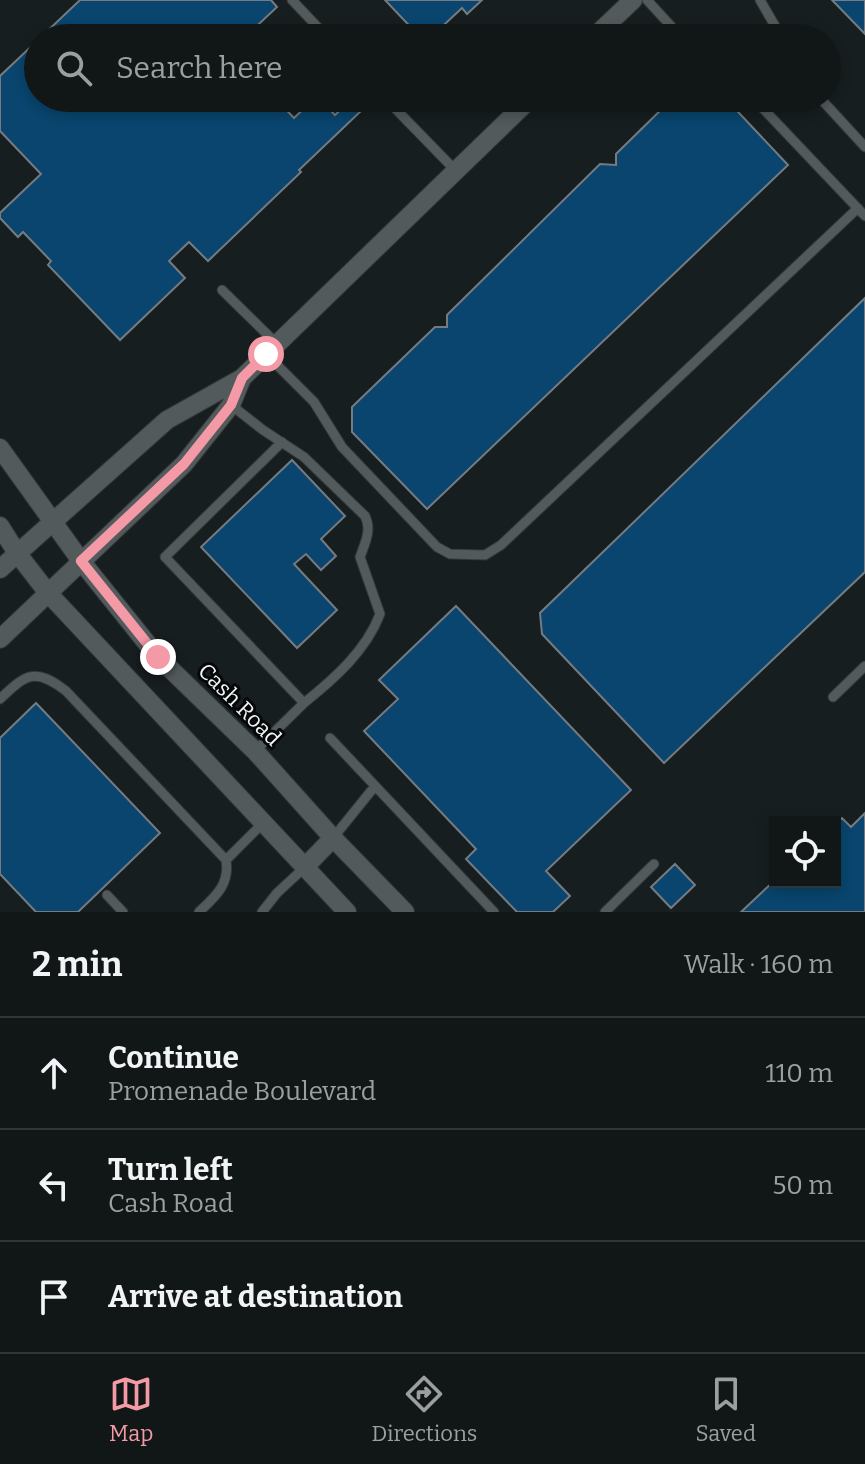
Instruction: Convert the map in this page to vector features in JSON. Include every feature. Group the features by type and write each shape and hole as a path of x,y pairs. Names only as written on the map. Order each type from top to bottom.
{"street":[{"path":"607,24 628,2"},
{"path":"0,569 167,420 242,378 517,112"},
{"path":"0,639 184,464 231,405 242,378"},
{"name":"Cash Road","path":"0,448 81,561 158,657 255,751 405,912"},
{"path":"0,526 48,593 347,912"},
{"path":"304,868 333,838"}],"lane":[{"path":"292,0 315,24"},
{"path":"647,0 669,24"},
{"path":"760,0 774,24"},
{"path":"399,112 456,171"},
{"path":"222,290 314,402 342,447 437,547 450,554 485,555 501,545 861,212 766,112"},
{"path":"833,112 865,147"},
{"path":"231,405 304,457 365,516 369,525 360,557 380,614 371,635 329,683 255,751"},
{"path":"282,442 165,557 304,703"},
{"path":"833,697 865,666"},
{"path":"0,699 19,680 31,676 54,681 226,860 228,868 221,891 199,912"},
{"path":"330,738 494,912"},
{"path":"333,838 375,786"},
{"path":"226,860 263,823"},
{"path":"605,912 654,864"},
{"path":"262,912 304,868"},
{"path":"107,895 123,912"}],"building":[{"path":"80,0 271,0 277,7 259,24 55,24"},
{"path":"385,0 482,0 467,14 462,8 445,24 408,24"},
{"path":"832,0 865,0 865,34"},
{"path":"24,53 24,112 288,112 294,118 300,112 332,112 335,115 338,112 360,112 208,261 189,242 169,261 185,278 120,340 48,265 51,261 23,232 18,237 0,218 0,213 41,174 0,131 0,76"},
{"path":"659,112 738,112 788,165 427,509 352,432 352,407 435,327 447,327 447,315 600,164 616,165 616,154"},
{"path":"865,298 865,572 664,763 542,634 540,613"},
{"path":"292,460 345,516 321,539 336,556 321,570 306,554 294,564 337,610 297,648 201,547"},
{"path":"456,606 631,790 546,871 570,896 553,912 517,912 466,859 476,849 364,731 398,699 379,680"},
{"path":"36,703 160,833 78,912 36,912 0,874 0,738"},
{"path":"865,813 865,912 741,912 769,886 841,888 841,819 851,827"},
{"path":"675,864 695,885 671,908 651,887"}],"route":[{"path":"158,657 81,561 184,464 231,405 242,378 266,354"}]}
